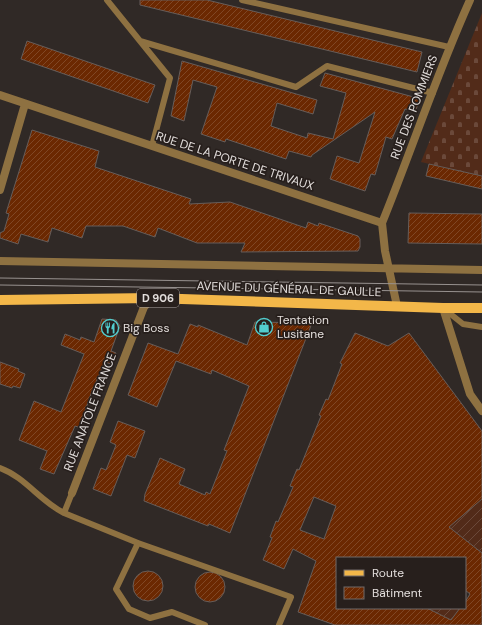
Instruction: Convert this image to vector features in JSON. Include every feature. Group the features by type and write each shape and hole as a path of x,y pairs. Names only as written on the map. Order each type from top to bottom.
{"main road":[{"name":"AVENUE DU GÉNÉRAL DE GAULLE","path":"0,300 152,298 482,308"}],"street":[{"name":"RUE DES POMMIERS","path":"382,223 449,48 470,0"},
{"name":"RUE DE LA PORTE DE TRIVAUX","path":"0,95 382,223"},
{"path":"0,190 25,104"},
{"path":"382,223 398,306"},
{"name":"AVENUE DU GÉNÉRAL DE GAULLE","path":"0,261 482,270"},
{"name":"RUE ANATOLE FRANCE","path":"72,492 144,307 152,298"},
{"path":"443,308 470,394 482,411"}],"lane":[{"path":"107,0 170,78 152,146"},
{"path":"242,0 449,48"},
{"path":"140,41 296,87 327,66 433,93"},
{"path":"443,308 463,324 482,328"},
{"path":"0,468 30,486 51,507 64,513 138,543 291,597 279,625"},
{"path":"64,513 72,492"},
{"path":"138,543 116,589 129,609 150,618 172,612 205,625"}],"green space":[{"path":"482,13 482,176 421,162"},
{"path":"482,499 482,553 457,533 435,557 412,557"},
{"path":"429,609 459,609 451,620"}],"building":[{"path":"140,0 207,0 422,52 417,72 140,5"},
{"path":"27,41 155,85 148,103 21,59"},
{"path":"182,61 317,100 313,114 277,103 271,126 307,138 308,133 333,139 346,93 320,86 325,73 421,99 415,111 405,109 392,139 386,137 375,175 371,174 365,191 330,179 337,156 359,163 375,112 311,157 289,151 286,159 226,139 225,142 201,134 217,87 193,80 184,121 171,116"},
{"path":"32,130 99,151 95,167 191,199 189,204 230,202 306,228 308,222 318,226 319,223 358,236 360,239 360,247 358,251 241,252 245,243 197,243 158,228 155,237 123,226 86,226 82,238 52,228 48,242 21,234 18,244 0,238 0,233 4,231 9,214 6,213"},
{"path":"429,164 482,176 482,189 426,176"},
{"path":"409,213 482,214 482,244 408,243"},
{"path":"102,319 116,320 120,326 111,351 116,353 111,364 105,362 92,391 85,411 88,412 81,428 75,426 54,474 40,469 47,451 19,440 34,401 61,412 84,354 61,345 65,334 80,340 81,337 94,342"},
{"path":"255,322 312,323 230,533 144,501 145,494 160,458 185,469 179,484 205,495 206,492 210,494 227,451 224,450 249,386 212,370 211,374 176,361 157,407 128,395 148,343 178,354 190,324 198,327 198,325 247,345"},
{"path":"355,333 388,346 409,333 482,431 482,499 449,527 482,553 482,625 335,625 298,612 316,561 293,549 284,569 263,560 272,538 270,537 276,521 278,522 293,487 290,486 292,481 297,469 299,470 321,416 319,415 326,399 328,400 342,364 340,363","holes":["314,497 336,506 324,539 300,530"]},
{"path":"0,362 19,369 18,371 25,374 20,388 13,386 12,388 0,384"},
{"path":"118,421 145,431 135,458 127,455 111,496 93,489 101,468 106,470 116,445 110,442"},
{"path":"148,571 159,575 163,586 159,597 148,601 137,597 133,586 137,575"},
{"path":"210,572 216,573 224,581 224,593 216,601 210,602 204,601 196,593 195,587 196,581 204,573"}],"tram line":[{"path":"0,278 482,285"},
{"path":"0,285 482,292"}],"place":[{"name":"Tentation Lusitane","path":"264,327"},
{"name":"Big Boss","path":"110,328"}]}
